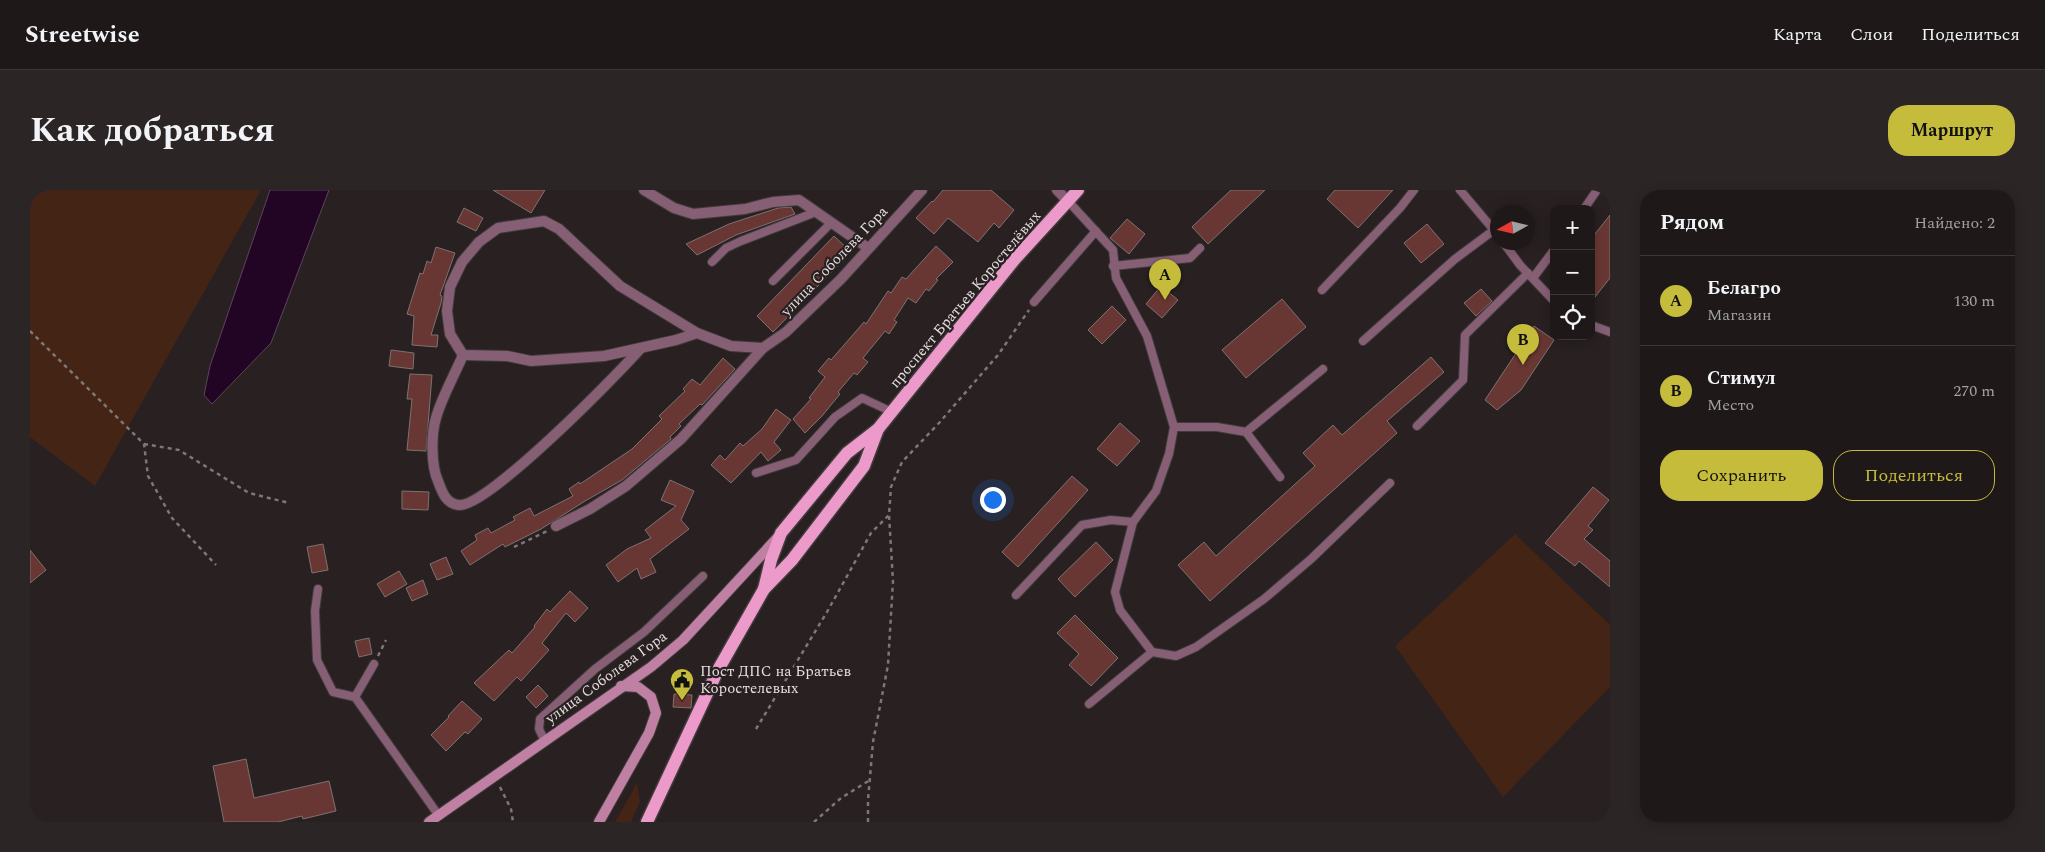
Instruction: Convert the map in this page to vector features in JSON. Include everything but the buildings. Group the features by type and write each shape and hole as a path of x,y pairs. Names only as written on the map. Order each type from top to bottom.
{"main road":[{"name":"проспект Братьев Коростелёвых","path":"764,589 771,560 781,534 847,453 878,429 1015,260 1078,190"},
{"name":"проспект Братьев Коростелёвых","path":"647,822 718,670 764,589 792,560 864,466 878,429"}],"street":[{"path":"644,190 674,208 693,214 745,209 773,202 799,200 868,248"},
{"name":"улица Соболева Гора","path":"556,526 590,509 626,486 681,439 763,348 786,332 841,279 922,190"},
{"path":"1057,190 1068,201"},
{"path":"463,355 450,334 447,311 450,287 462,262 479,242 498,228 544,221 559,229 620,286 697,333 730,346 763,348"},
{"path":"463,355 507,356 531,361 604,356 697,333"},
{"path":"463,355 436,418 433,453 434,473 445,497 450,503 458,505 465,505 524,464 642,348"},
{"name":"улица Соболева Гора","path":"429,822 621,686 651,667 682,640 781,534"},
{"path":"599,822 648,733 656,713 651,697 638,687 621,686"}],"lane":[{"path":"1322,290 1400,208 1414,190"},
{"path":"1460,190 1490,225"},
{"path":"1587,205 1597,190"},
{"path":"1068,201 1113,250 1113,266 1116,278 1147,336 1174,428 1169,454 1156,491 1133,522 1115,592 1120,610 1152,652 1176,656 1196,647 1264,599 1311,559 1390,483"},
{"path":"712,262 726,248 816,212"},
{"path":"773,282 831,222"},
{"path":"1034,302 1096,231"},
{"path":"1363,341 1455,259 1490,236"},
{"path":"1113,266 1190,258 1200,248"},
{"path":"1509,250 1520,265 1550,296"},
{"path":"1417,426 1463,380 1465,335 1531,275 1550,254"},
{"path":"1595,326 1610,332"},
{"path":"1246,432 1323,369"},
{"path":"756,473 796,460 836,417 862,398 892,412"},
{"path":"1174,428 1217,427 1246,432 1280,477"},
{"path":"1016,595 1082,525 1111,520 1133,522"},
{"path":"545,740 540,729 540,719 595,669 644,632 703,576"},
{"path":"318,589 315,611 317,660 333,692 355,697 439,816"},
{"path":"1089,704 1152,652"},
{"path":"355,697 374,664"}],"path":[{"path":"868,822 873,742 888,665 893,581 889,516 892,487 902,462 998,355 1034,302"},
{"path":"30,331 144,444 178,450 249,493 290,504"},
{"path":"144,444 148,476 172,518 216,565"},
{"path":"756,729 827,612 871,533 889,516"},
{"path":"514,547 556,526"},
{"path":"374,664 386,640"},
{"path":"494,776 511,808 513,822"},
{"path":"814,822 841,798 870,780"}],"shaded area":[{"path":"30,190 261,190 95,486 30,437"},
{"path":"270,190 329,190 271,343 212,404 204,395 210,366"},
{"path":"1515,534 1610,625 1610,687 1503,797 1395,646"},
{"path":"637,783 640,802 631,822 615,822"}],"place":[{"name":"Белагро","path":"1165,300"},
{"name":"Стимул","path":"1523,365"},
{"name":"Пост ДПС на Братьев Коростелевых","path":"682,701"}]}
